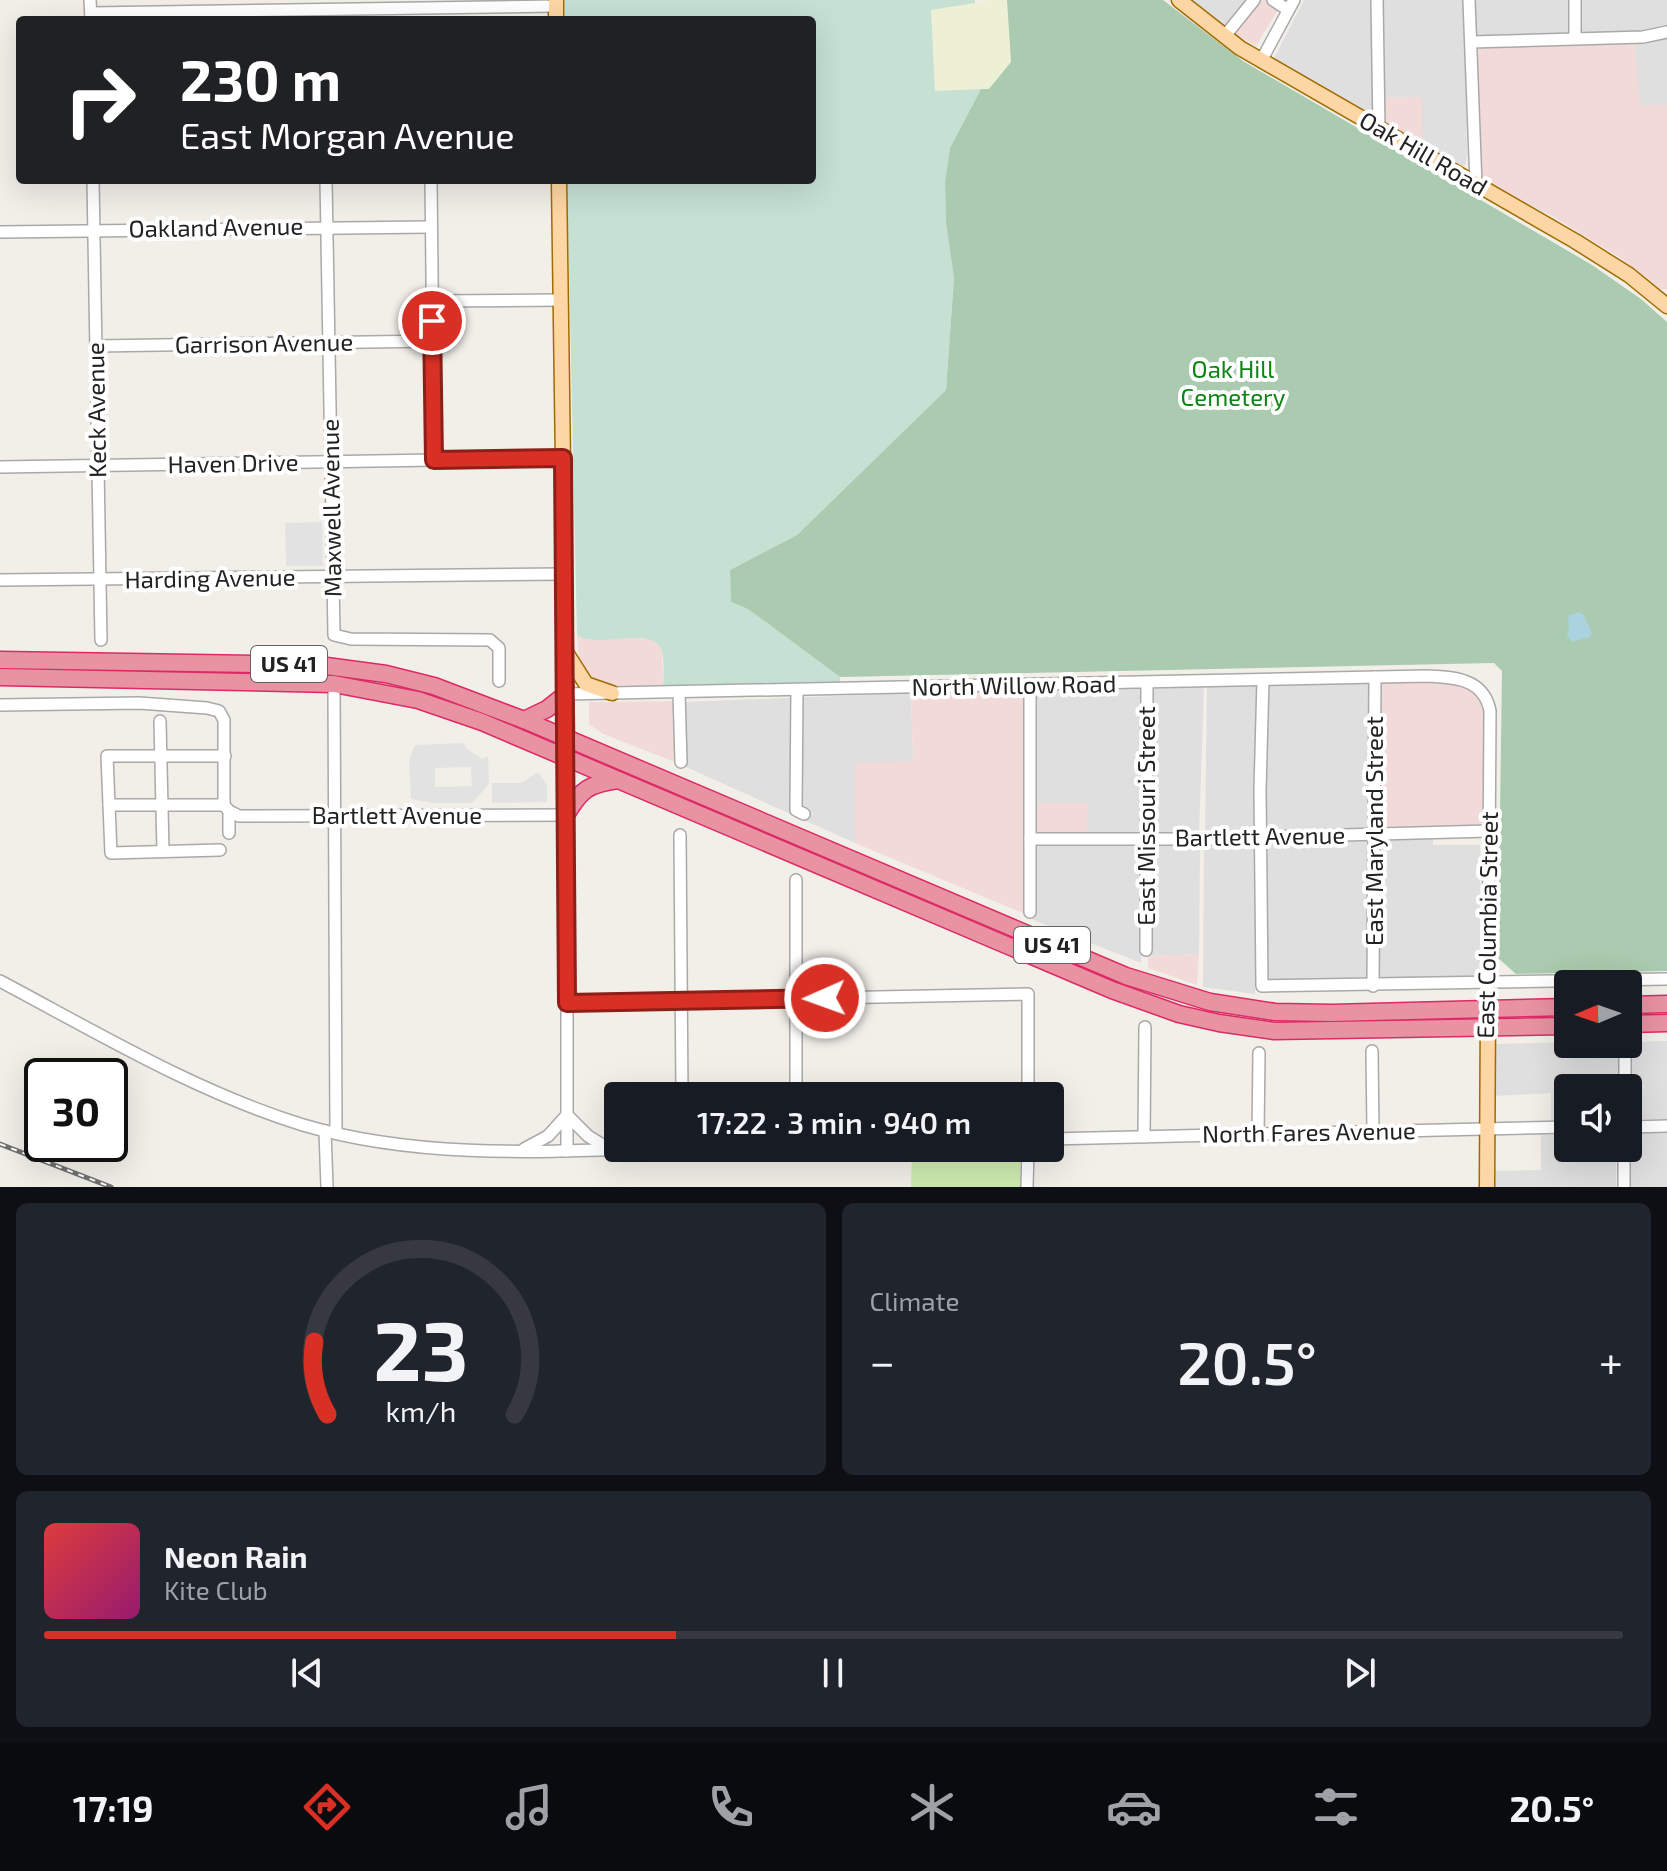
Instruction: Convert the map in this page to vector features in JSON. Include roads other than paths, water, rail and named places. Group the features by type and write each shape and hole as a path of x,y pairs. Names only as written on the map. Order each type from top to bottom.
{"highway":[{"name":"US 41","path":"0,660 305,664 386,674 434,686 524,720 919,889 1168,991 1234,1007 1299,1013 1554,1007"},
{"name":"US 41","path":"0,679 334,684 381,691 438,706 567,758 1112,990 1179,1014 1274,1031 1554,1026"},
{"path":"524,720 547,709 566,694"},
{"path":"566,815 589,786 618,780"},
{"path":"1642,1005 1667,1004"},
{"path":"1642,1024 1667,1023"}],"main road":[{"name":"Oak Hill Road","path":"1179,0 1224,37 1261,61 1611,263 1667,306"},
{"path":"559,184 567,758"},
{"path":"566,651 586,684 612,693"},
{"name":"East Columbia Street","path":"1487,1187 1488,1009"}],"street":[{"path":"1224,37 1254,0"},
{"path":"1261,61 1291,5 1273,0"},
{"path":"1377,0 1379,129"},
{"path":"1469,0 1476,185"},
{"path":"1575,0 1575,38"},
{"path":"149,16 556,9"},
{"path":"1471,42 1643,37 1667,32"},
{"name":"Keck Avenue","path":"93,184 101,640"},
{"name":"Maxwell Avenue","path":"326,184 334,635 351,639 490,640 499,648 499,681"},
{"path":"431,184 434,460"},
{"name":"Oakland Avenue","path":"0,232 431,227"},
{"path":"432,301 560,300"},
{"name":"Garrison Avenue","path":"96,346 432,341"},
{"name":"Haven Drive","path":"0,467 563,458"},
{"name":"Harding Avenue","path":"0,580 565,574"},
{"name":"North Willow Road","path":"566,694 1375,677 1439,676 1460,679"},
{"name":"East Maryland Street","path":"1373,986 1375,677"},
{"name":"East Columbia Street","path":"1460,679 1480,689 1489,705 1488,1009"},
{"path":"1263,680 1260,984 1264,987 1667,979"},
{"name":"East Missouri Street","path":"1146,950 1147,683"},
{"path":"327,1187 335,816 334,684"},
{"path":"1030,685 1030,912"},
{"path":"797,690 800,812"},
{"path":"679,692 681,762"},
{"path":"0,705 139,703 207,708 221,713 224,720 229,833"},
{"path":"160,721 163,851"},
{"path":"220,850 111,851 107,756 225,756"},
{"path":"567,758 567,1151"},
{"name":"Bartlett Avenue","path":"109,805 226,808 239,816 566,815"},
{"name":"Bartlett Avenue","path":"1030,839 1260,838 1489,831"},
{"path":"680,835 682,1082"},
{"path":"796,880 796,1082"},
{"path":"0,981 217,1093 330,1132 437,1148 604,1150"},
{"path":"567,1003 1028,994 1028,1082"},
{"path":"1144,1137 1145,1027"},
{"path":"1372,1051 1373,1132"},
{"path":"1258,1134 1259,1053"},
{"path":"567,1115 588,1136 604,1146"},
{"path":"521,1151 548,1136 567,1115"},
{"path":"1642,1127 1667,1126"},
{"name":"North Fares Avenue","path":"1064,1139 1554,1127"},
{"path":"1027,1187 1028,1162"},
{"path":"1624,1162 1624,1187"}],"water":[{"path":"1578,612 1583,614 1592,633 1590,637 1572,642 1567,636 1568,616"}],"railway":[{"path":"0,1144 111,1187"}],"park label":[{"name":"Oak Hill Cemetery","path":"1233,384"}]}
